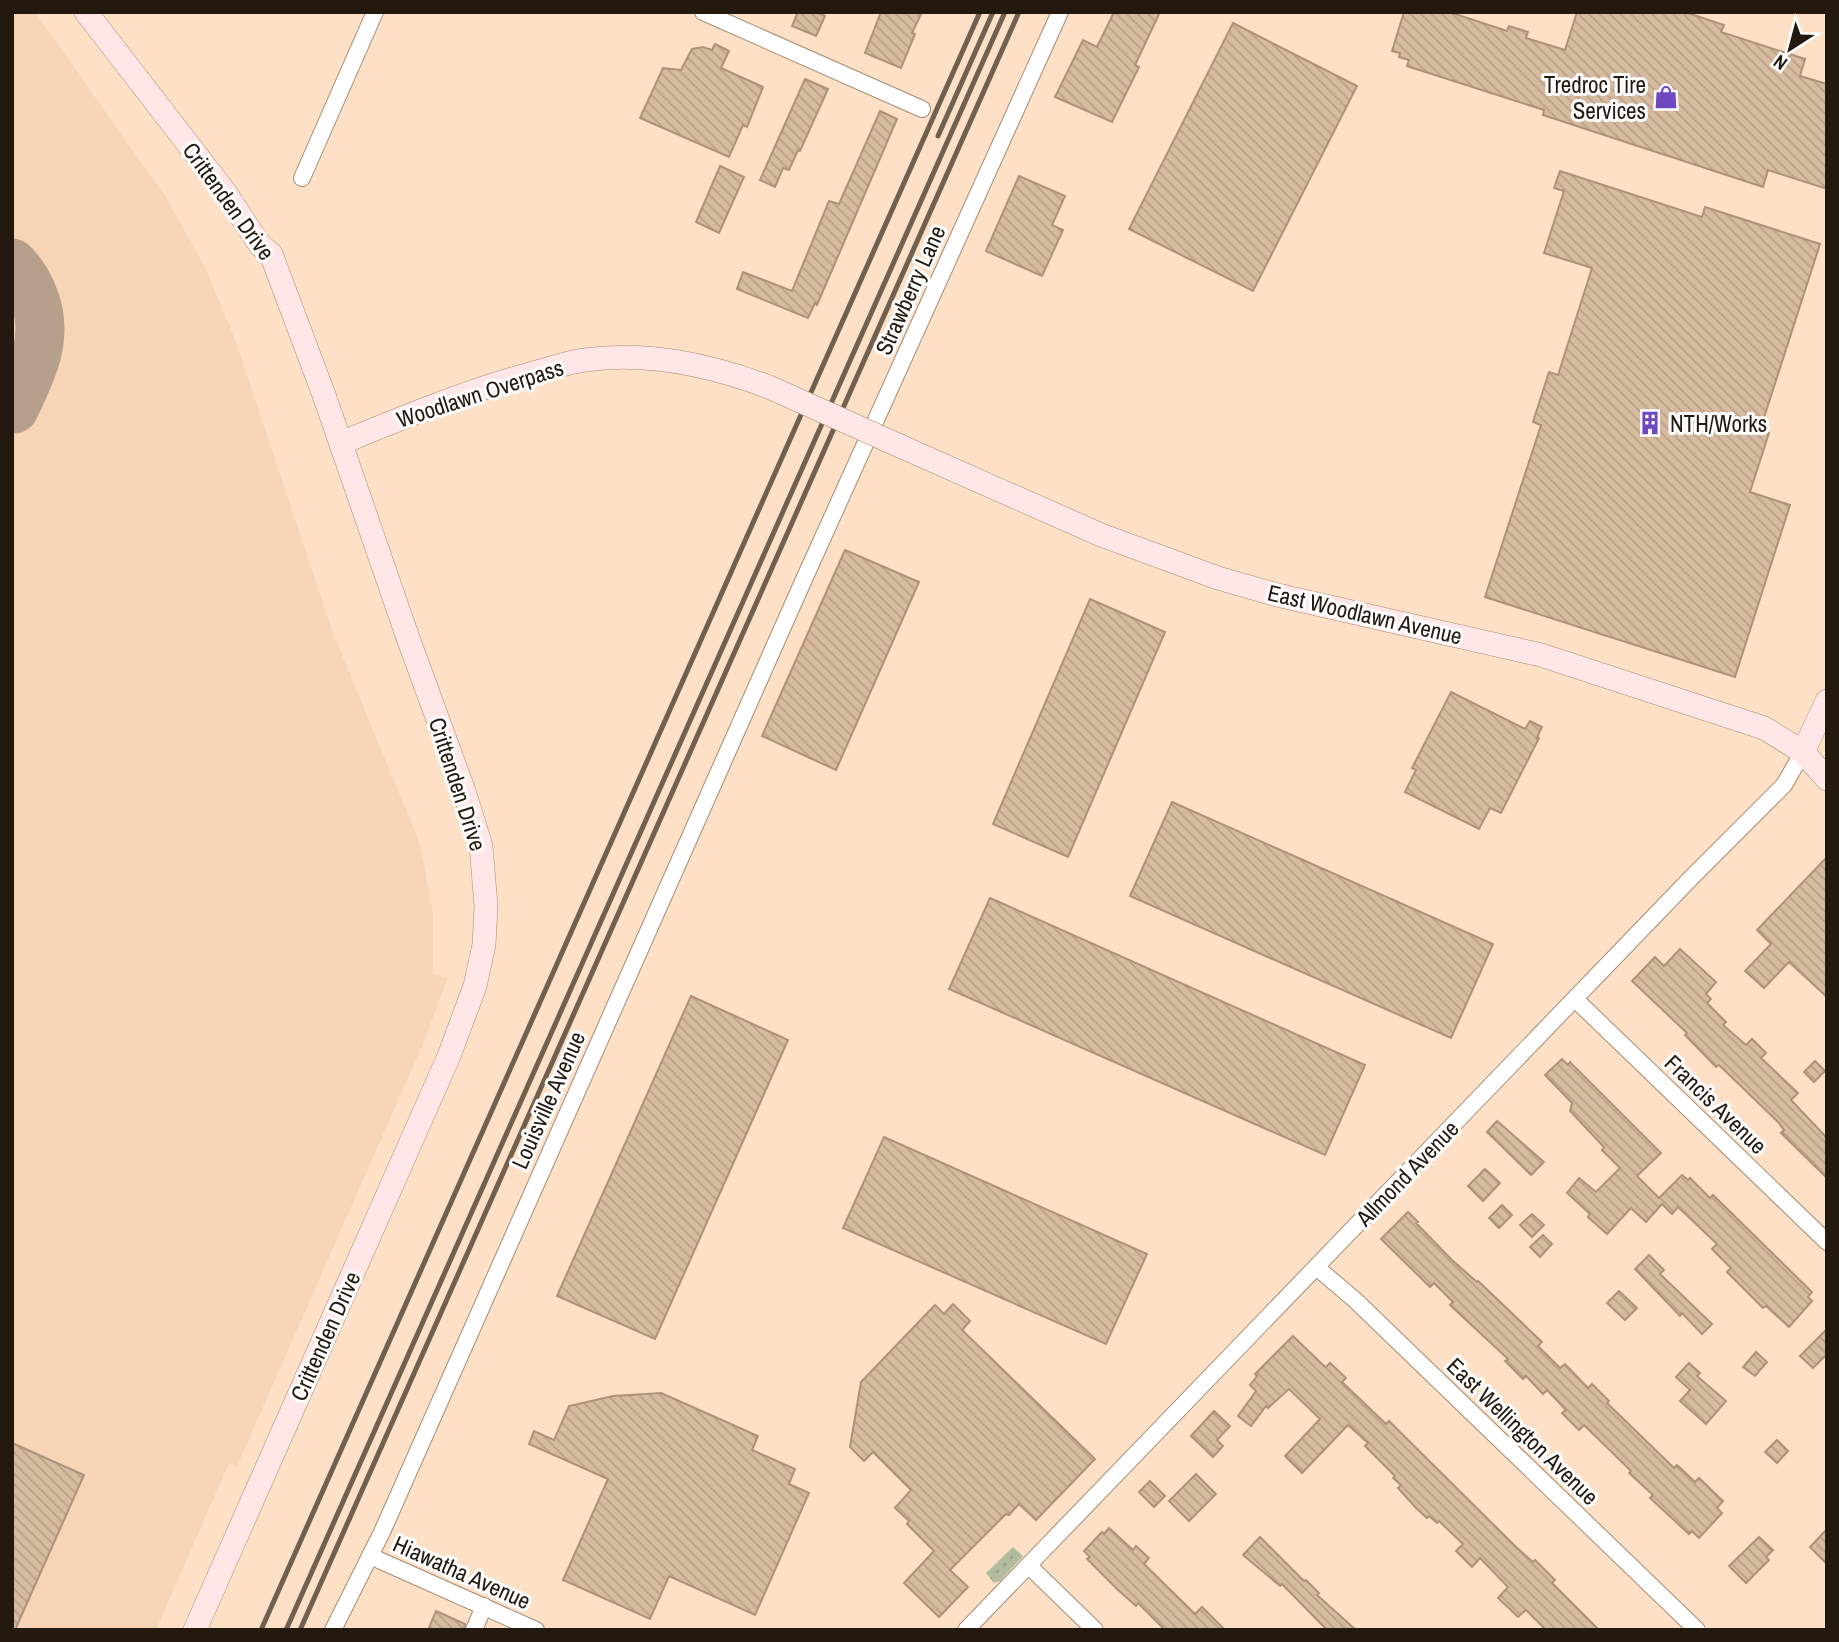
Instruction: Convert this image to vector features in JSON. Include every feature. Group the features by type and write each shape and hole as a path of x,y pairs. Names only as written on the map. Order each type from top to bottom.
{"main road":[{"name":"Crittenden Drive","path":"86,12 225,192 260,245 271,254 464,791 481,846 486,906 484,945 475,986 449,1056 195,1630"},
{"name":"Woodlawn Overpass","path":"341,443 500,382 583,360 611,358 678,361 724,371 769,387 900,446"},
{"name":"East Woodlawn Avenue","path":"900,446 1101,535 1218,579 1541,655 1763,728 1803,752 1827,779"},
{"name":"Allmond Avenue","path":"1803,752 1827,701"}],"street":[{"path":"302,178 375,12"},
{"path":"703,12 922,109"},
{"name":"Strawberry Lane","path":"801,586 1060,12"},
{"name":"Louisville Avenue","path":"333,1630 370,1556 746,715 801,586"},
{"name":"Allmond Avenue","path":"966,1630 1784,785 1803,752"},
{"name":"Francis Avenue","path":"1574,999 1827,1242"},
{"name":"East Wellington Avenue","path":"1316,1267 1355,1300 1697,1630"},
{"name":"Hiawatha Avenue","path":"370,1556 536,1630"},
{"path":"1028,1565 1095,1630"},
{"path":"474,1630 484,1606"}],"shaded area":[{"path":"12,12 35,12 165,196 205,267 235,339 333,633 421,849 433,913 433,973 448,978 423,1044 237,1466 229,1463 156,1630 12,1630"}],"green space":[{"path":"1013,1547 1023,1556 1000,1581 994,1583 986,1573"}],"building":[{"path":"798,12 816,12 825,16 816,36 792,26"},
{"path":"881,12 922,12 901,68 865,53"},
{"path":"1114,12 1160,12 1135,65 1139,67 1112,122 1055,97 1083,40 1097,47"},
{"name":"Tredroc Tire Services","path":"1404,12 1449,12 1507,31 1509,26 1528,32 1526,38 1565,50 1577,12 1685,12 1724,25 1721,32 1805,59 1800,76 1827,84 1827,189 1768,170 1763,187 1543,115 1544,110 1407,66 1409,60 1392,51"},
{"path":"1233,23 1357,86 1253,291 1129,229"},
{"path":"715,44 729,51 721,68 763,87 747,127 743,125 729,157 640,118 663,68 681,70 692,49 703,47 712,50"},
{"path":"805,79 828,89 800,151 798,150 789,170 783,168 775,187 760,180"},
{"path":"880,111 897,119 817,305 815,303 808,318 737,289 743,272 792,291 829,201 839,204"},
{"path":"720,166 744,177 719,233 696,222"},
{"name":"NTH/Works","path":"1560,171 1702,217 1705,207 1820,244 1760,430 1769,433 1750,492 1790,505 1735,677 1485,597 1541,425 1533,422 1549,372 1558,375 1592,268 1544,253 1564,191 1554,188"},
{"path":"1019,176 1065,196 1052,225 1063,230 1042,276 986,251"},
{"path":"845,550 919,582 836,770 762,736"},
{"path":"1090,599 1165,632 1068,857 993,824"},
{"path":"1451,692 1525,729 1530,721 1542,727 1501,813 1490,808 1479,829 1405,792 1416,770 1412,768"},
{"path":"1172,802 1493,944 1451,1038 1130,896"},
{"path":"1827,857 1827,997 1789,962 1764,988 1745,971 1771,944 1757,930"},
{"path":"990,898 1365,1065 1325,1155 949,989"},
{"path":"1680,949 1716,982 1706,994 1711,999 1707,1003 1726,1022 1723,1025 1746,1045 1752,1039 1766,1053 1761,1058 1798,1093 1791,1100 1827,1138 1827,1178 1781,1133 1784,1130 1778,1122 1719,1065 1716,1067 1685,1035 1687,1033 1632,981 1655,957 1664,966"},
{"path":"691,996 788,1040 655,1339 557,1296"},
{"path":"1562,1059 1568,1065 1570,1062 1661,1153 1637,1176 1659,1198 1682,1175 1688,1180 1690,1178 1710,1198 1713,1195 1812,1292 1808,1297 1812,1301 1789,1327 1766,1306 1763,1308 1727,1272 1731,1268 1712,1249 1717,1244 1678,1207 1672,1214 1662,1204 1646,1222 1631,1208 1607,1234 1567,1193 1579,1178 1596,1192 1620,1168 1570,1111 1572,1103 1545,1075"},
{"path":"1815,1061 1825,1071 1814,1082 1804,1072"},
{"path":"1497,1121 1544,1162 1531,1175 1487,1132"},
{"path":"884,1137 1147,1254 1106,1344 843,1228"},
{"path":"1485,1169 1500,1183 1483,1201 1468,1186"},
{"path":"1502,1205 1512,1215 1499,1228 1489,1218"},
{"path":"1408,1212 1452,1260 1542,1342 1538,1346 1560,1368 1565,1364 1588,1388 1592,1384 1609,1401 1607,1403 1674,1468 1677,1465 1695,1482 1699,1478 1723,1501 1717,1508 1722,1513 1699,1538 1692,1531 1689,1534 1650,1498 1653,1495 1584,1425 1579,1430 1562,1413 1566,1410 1547,1390 1543,1394 1526,1376 1523,1379 1505,1361 1508,1359 1450,1305 1453,1302 1434,1283 1430,1287 1381,1239"},
{"path":"1532,1214 1544,1225 1532,1237 1520,1225"},
{"path":"1543,1235 1552,1244 1540,1257 1530,1247"},
{"path":"1649,1255 1664,1270 1660,1274 1712,1324 1702,1334 1682,1313 1680,1316 1635,1269"},
{"path":"1619,1291 1637,1308 1625,1320 1607,1303"},
{"path":"953,1304 970,1321 962,1330 1095,1459 1036,1520 1019,1504 950,1570 968,1587 939,1617 904,1583 934,1551 895,1508 911,1490 873,1452 864,1461 850,1447 861,1382 935,1305 944,1314"},
{"path":"1827,1329 1827,1354 1813,1368 1800,1356"},
{"path":"1293,1336 1324,1366 1330,1363 1346,1378 1342,1382 1386,1424 1389,1421 1515,1546 1533,1562 1535,1560 1555,1580 1552,1583 1599,1630 1546,1630 1526,1610 1518,1617 1498,1598 1508,1587 1480,1558 1472,1567 1456,1551 1463,1544 1439,1521 1437,1523 1429,1516 1427,1518 1416,1508 1398,1488 1401,1485 1393,1478 1395,1476 1365,1446 1368,1443 1348,1425 1302,1473 1285,1456 1320,1419 1289,1389 1268,1408 1266,1406 1251,1426 1238,1416 1256,1391 1250,1385 1257,1376 1255,1374"},
{"path":"1756,1352 1767,1362 1755,1376 1743,1367"},
{"path":"1689,1363 1700,1373 1697,1376 1726,1401 1706,1424 1680,1401 1690,1390 1676,1377"},
{"path":"661,1393 758,1436 752,1450 795,1469 789,1484 809,1493 755,1615 669,1576 650,1619 563,1580 608,1479 529,1444 534,1431 554,1440 569,1406 613,1396"},
{"path":"1214,1411 1230,1426 1217,1440 1223,1446 1213,1457 1191,1436"},
{"path":"1777,1440 1788,1451 1777,1463 1765,1452"},
{"path":"12,1443 84,1475 15,1630 12,1630"},
{"path":"1196,1474 1216,1494 1189,1521 1169,1501"},
{"path":"1150,1481 1165,1496 1154,1507 1139,1492"},
{"path":"1109,1528 1133,1550 1136,1546 1149,1558 1144,1564 1195,1614 1202,1607 1225,1630 1165,1630 1138,1603 1136,1606 1087,1559 1090,1557 1084,1551"},
{"path":"1827,1529 1827,1564 1810,1547"},
{"path":"1260,1537 1356,1630 1327,1630 1282,1584 1280,1586 1243,1555"},
{"path":"1759,1537 1773,1550 1766,1557 1769,1560 1746,1583 1729,1566"},
{"path":"436,1611 465,1624 464,1630 428,1630"}],"taxiway":[{"path":"12,263 23,275 33,295 40,329 32,369 14,409"}],"railway":[{"path":"261,1630 980,12"},
{"path":"938,136 993,12"},
{"path":"286,1630 1005,12"},
{"path":"300,1630 1019,12"}],"place":[{"name":"Tredroc Tire Services","path":"1666,97"},
{"name":"NTH/Works","path":"1650,423"}]}
